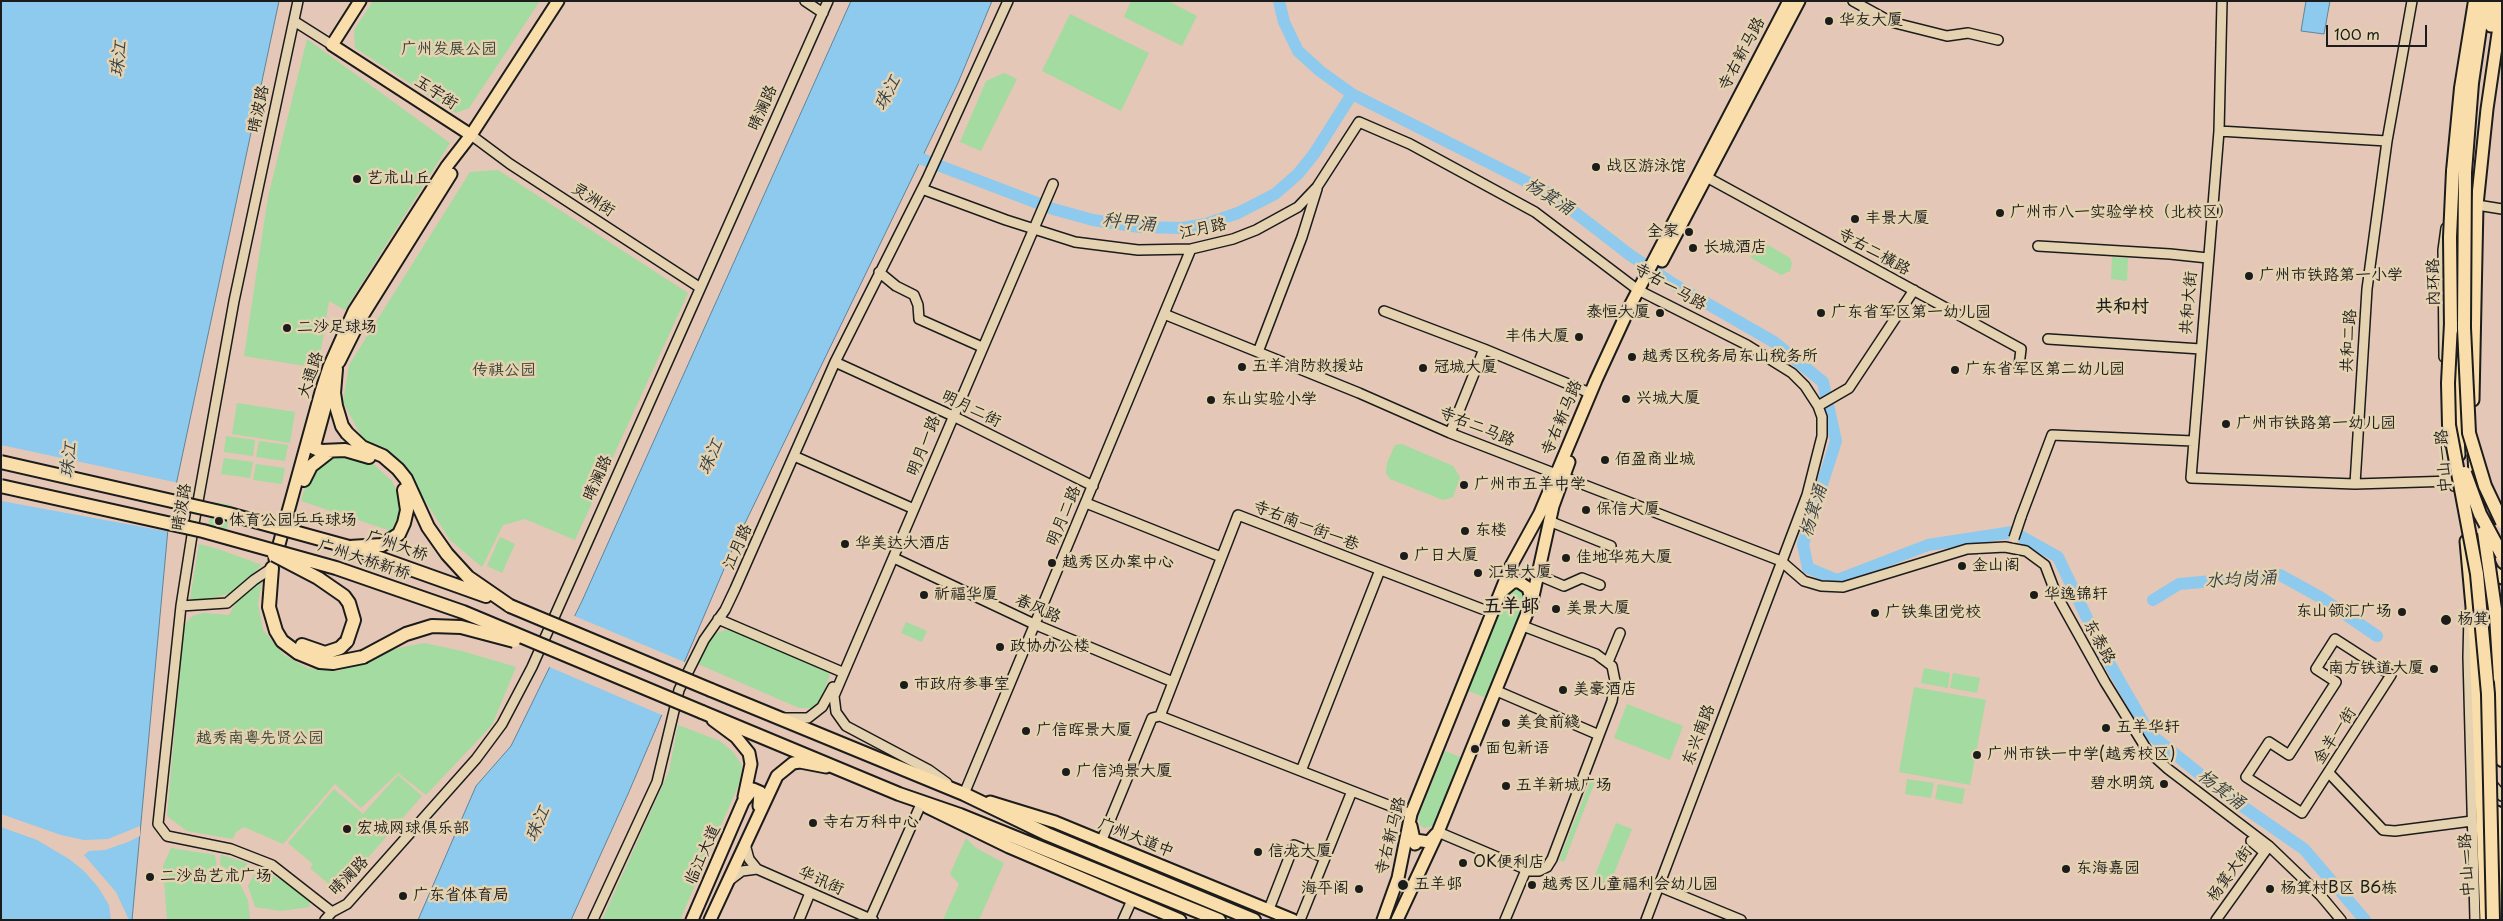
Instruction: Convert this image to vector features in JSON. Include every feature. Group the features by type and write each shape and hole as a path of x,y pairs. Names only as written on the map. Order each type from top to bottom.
{"highway":[{"name":"内环路","path":"2477,1 2461,88 2454,154 2450,238 2455,412 2463,467 2480,514 2502,555"},
{"name":"内环路","path":"2484,1 2472,83 2465,172 2464,328 2469,433 2484,486 2501,525"},
{"path":"2451,323 2448,383 2449,425 2477,574 2490,717"},
{"path":"336,369 334,392 342,426 353,440 384,464 398,479 406,499 406,516 399,534 386,543 349,547"},
{"path":"2469,433 2474,478 2492,576 2496,616 2502,760"},
{"path":"311,444 329,452"},
{"path":"304,480 311,466 329,452 345,450 369,453 389,460 402,474 428,527 454,562 475,582 510,606"},
{"name":"广州大桥","path":"1,462 229,514 349,547 418,570 510,606 711,690"},
{"name":"广州大桥新桥","path":"1,486 252,544 327,565 404,590 702,712"},
{"path":"252,544 318,578 344,596 349,602 354,620 347,642 333,651 314,651 298,644 286,633 278,621 274,608 274,569"},
{"path":"274,569 269,607 276,631 282,641 298,654 320,662 334,663 363,657 406,634 442,625 471,629 566,655"},
{"path":"2493,920 2491,669 2502,637"},
{"name":"广州大道中","path":"711,690 964,794 1047,834 1254,920"},
{"path":"702,712 918,802 960,815 1219,920"}],"main road":[{"path":"332,45 360,1"},
{"name":"大通路","path":"274,569 304,480 329,367 354,311 558,1"},
{"name":"寺右新马路","path":"1703,175 1789,1"},
{"name":"寺右新马路","path":"1399,918 1438,832 1523,626 1532,601 1559,476 1590,393 1703,175 1799,1"},
{"name":"中山一路","path":"2477,1 2462,104 2455,204 2454,358 2463,503 2477,667 2486,920"},
{"path":"2479,182 2481,111 2494,1"},
{"name":"中山一路","path":"2478,514 2474,474 2473,373 2477,205 2502,6"},
{"name":"玉宇街","path":"332,45 471,135"},
{"name":"大通路","path":"274,569 311,444 336,369 361,318 465,152 471,135"},
{"name":"寺右新马路","path":"1383,920 1398,878 1411,814 1501,592 1512,566 1559,476 1643,289"},
{"path":"2460,457 2470,486 2488,563 2495,573"},
{"path":"2474,474 2501,525"},
{"path":"2479,536 2495,573 2491,652 2500,814"},
{"path":"2471,590 2475,582 2495,573"},
{"path":"1501,592 1512,582 1520,582 1528,588 1532,601"},
{"path":"2491,652 2502,624"},
{"name":"临江大道","path":"692,920 743,802 750,770 749,753 736,736 702,712"},
{"name":"临江大道","path":"710,920 757,815 777,776 787,766 800,762 844,771"},
{"path":"743,802 750,790 757,789 761,797 757,815"},
{"name":"广州大道中","path":"964,794 1037,816 1293,920"},
{"path":"918,802 957,824 1180,920"},
{"path":"1411,814 1411,830 1415,844 1415,840 1429,842 1438,832"},
{"name":"中山一路","path":"2499,920 2497,829 2500,814"}],"street":[{"name":"晴波路","path":"298,1 234,301 182,606 158,824 168,836 232,849 272,865 332,912"},
{"path":"805,1 822,13"},
{"name":"晴澜路","path":"324,920 332,912 347,904 476,759 502,724 532,667 699,287 828,1"},
{"name":"江月路","path":"593,920 656,782 679,690 704,640 735,589 835,362 927,179 1008,1"},
{"path":"1853,1 1891,22 1947,36 1968,33 1998,40"},
{"name":"共和大街","path":"2222,1 2218,131 2191,478 2355,484"},
{"name":"共和二路","path":"2355,484 2367,289 2387,141 2412,1"},
{"path":"294,20 332,45"},
{"name":"江月路","path":"922,189 1034,230 1075,242 1106,247 1163,251 1191,250 1233,239 1271,223 1298,207 1317,187 1359,122"},
{"name":"寺右一马路","path":"1359,122 1410,144 1535,212 1643,289 1747,345 1792,373 1805,386 1818,406 1822,417 1820,443 1807,495 1781,561"},
{"path":"2218,131 2387,141"},
{"name":"灵洲街","path":"471,135 510,164 699,287"},
{"name":"寺右二横路","path":"1703,175 2020,349 2018,366"},
{"name":"明月一路","path":"780,718 808,718 822,707 842,672 894,558 952,416 1053,184"},
{"path":"1258,352 1302,237 1317,187"},
{"path":"2455,204 2444,240 2444,389 2447,443 2453,481 2463,503"},
{"path":"2477,205 2502,209"},
{"path":"2038,246 2208,258"},
{"name":"明月二路","path":"964,794 1191,250"},
{"path":"879,272 896,286 914,295 918,305 919,319 982,347"},
{"path":"1818,406 1850,388 1914,290"},
{"path":"1384,311 1484,349 1590,393"},
{"name":"寺右二马路","path":"1164,314 1359,393 1450,433 1781,561"},
{"path":"2048,339 2201,348"},
{"path":"1450,433 1484,349"},
{"path":"2444,389 2454,358"},
{"name":"明月二街","path":"835,362 952,416 1093,486"},
{"path":"2011,548 2052,435 2193,441"},
{"path":"794,456 914,509"},
{"path":"2355,484 2453,481"},
{"path":"1086,503 1221,557"},
{"name":"寺右南一街一巷","path":"1101,842 1152,718 1160,716 1238,515 1482,609"},
{"path":"1549,521 1611,546"},
{"name":"东泰路","path":"1781,561 1804,581 1821,586 1843,587 1968,550 2011,548 2026,550 2045,566 2065,610 2105,682 2147,750 2321,896 2341,920"},
{"name":"春风路","path":"894,558 1034,624 1173,682"},
{"name":"东兴南路","path":"1646,920 1781,561"},
{"path":"182,606 227,603 254,580 274,569"},
{"path":"1301,771 1380,570"},
{"path":"1538,575 1564,586 1582,578 1600,585"},
{"path":"2471,590 2468,657 2475,920"},
{"path":"718,619 842,672"},
{"path":"1438,832 1526,870 1539,871 1546,867 1552,859 1612,701 1615,681 1612,666 1596,654 1523,626"},
{"path":"1608,662 1620,633"},
{"name":"金羊一街","path":"2335,639 2391,675 2329,773 2302,813 2246,777 2269,742 2289,755 2336,682 2316,669 2335,639"},
{"name":"明月一路","path":"842,672 834,696 834,705 836,712 846,726 929,770 964,794"},
{"path":"1497,691 1599,735"},
{"path":"1160,716 1411,814"},
{"path":"2480,763 2499,793"},
{"path":"2329,773 2383,830 2396,831 2472,821"},
{"path":"1300,920 1352,791"},
{"path":"871,919 918,802"},
{"path":"2482,837 2500,814"},
{"path":"2251,841 2267,849"},
{"path":"726,883 742,872 756,869 749,859 745,843"},
{"path":"1269,910 1294,845 1326,858"},
{"name":"杨箕大街","path":"2216,920 2267,849"},
{"name":"华讯街","path":"756,869 871,919"},
{"path":"1505,920 1526,870"},
{"path":"1658,886 1741,920"},
{"path":"799,920 810,892"},
{"path":"1123,920 1132,900"}],"green space":[{"name":"广州发展公园","path":"373,1 540,1 469,108 456,113 355,48 354,30"},
{"path":"1131,1 1168,1 1197,16 1182,46 1124,17"},
{"path":"1070,14 1149,53 1121,111 1042,71"},
{"path":"307,39 450,143 345,310 329,301 318,368 244,356 268,197"},
{"path":"1004,73 1017,79 981,151 960,142 986,81"},
{"name":"传祺公园","path":"498,170 688,293 575,540 525,519 503,525 482,567 450,540 400,461 364,441 343,402 349,365 470,172"},
{"path":"1757,242 1763,242 1790,258 1792,263 1790,271 1781,275 1753,259 1750,256 1751,249"},
{"path":"2112,257 2128,258 2127,281 2111,279"},
{"path":"237,403 295,412 290,443 232,434"},
{"path":"226,436 255,440 253,456 224,452"},
{"path":"259,441 288,445 285,461 256,457"},
{"path":"1402,444 1453,466 1460,477 1453,497 1443,500 1390,479 1386,473 1387,463 1395,445"},
{"path":"340,456 371,462 392,481 400,497 398,517 391,531 301,501 308,478 322,464"},
{"path":"224,458 253,462 250,478 221,474"},
{"path":"256,464 285,468 282,484 253,480"},
{"name":"体育公园乒乓球场","path":"213,502 231,505 225,540 206,536"},
{"path":"500,537 515,544 502,573 487,566"},
{"path":"199,544 262,565 233,593 203,600 190,599"},
{"name":"越秀南粤先贤公园","path":"262,579 258,604 263,630 284,655 307,668 338,671 389,650 424,643 462,651 516,667 492,725 426,795 398,773 361,808 335,784 283,844 244,827 236,832 233,839 187,831 167,816 184,626 192,616 203,613 229,615 237,601"},
{"path":"1515,586 1525,591 1526,597 1487,698 1468,691 1507,591"},
{"path":"906,622 927,631 922,642 901,633"},
{"path":"735,629 824,666 830,675 820,701 811,708 799,708 698,664 708,643 716,633"},
{"path":"1924,668 1950,673 1948,688 1921,683"},
{"path":"1953,673 1980,678 1977,693 1950,688"},
{"path":"1914,687 1986,700 1970,785 1899,772"},
{"path":"1627,704 1683,726 1670,760 1614,738"},
{"path":"678,725 720,741 733,752 742,765 739,784 680,920 602,920 669,771"},
{"path":"1445,751 1463,758 1436,825 1424,828 1420,825 1418,817"},
{"name":"宏城网球俱乐部","path":"398,775 422,796 338,892 310,868 313,864 288,843 334,789 363,814"},
{"path":"1592,777 1596,779 1564,862 1559,860"},
{"path":"1907,779 1934,783 1931,798 1905,794"},
{"path":"1938,784 1965,789 1962,804 1935,799"},
{"path":"1616,823 1632,829 1609,886 1593,880"},
{"path":"966,838 976,848 1004,863 979,920 943,920 959,884 950,874"},
{"path":"171,848 215,855 217,868 239,882 248,900 250,920 167,920 163,866"},
{"path":"221,855 247,863 244,879 220,865"},
{"path":"257,869 286,882 310,902 309,907 281,911 255,907 248,886"}],"water":[{"name":"珠江","path":"1,1 279,1 169,518 132,920 1,920"},
{"name":"珠江","path":"851,1 992,1 958,83 733,548 628,794 571,920 418,920 476,786 511,746 582,601"},
{"path":"2306,1 2330,1 2324,34 2301,31"}],"pier":[{"path":"1,445 179,483 170,532 1,501"},
{"path":"572,615 687,663 664,716 547,666"},
{"path":"1,814 61,835 84,840 108,839 140,826 140,836 105,850 89,851 84,855 116,892 129,920 111,920 109,905 98,887 84,871 69,859 37,840 1,827"}],"waterway":[{"name":"杨箕涌","path":"1279,1 1284,22 1298,51 1320,71 1352,94 1551,194 1630,255 1675,285 1774,342 1823,382 1836,441 1803,544 1808,568 1837,580 1928,545 2013,532 2058,557 2104,654 2150,734 2222,792 2304,849 2365,920"},
{"name":"科甲涌","path":"906,153 1053,209 1093,220 1140,227 1182,228 1206,224 1238,213 1275,194 1298,174 1314,154 1352,94"},
{"name":"水均岗涌","path":"2153,600 2179,584 2280,575 2320,597 2377,636"}],"place":[{"name":"华友大厦","path":"1829,21"},
{"name":"战区游泳馆","path":"1596,167"},
{"name":"艺术山丘","path":"357,179"},
{"name":"广州市八一实验学校（北校区）","path":"2000,213"},
{"name":"丰景大厦","path":"1855,219"},
{"name":"全家","path":"1689,232"},
{"name":"长城酒店","path":"1693,248"},
{"name":"广州市铁路第一小学","path":"2249,276"},
{"name":"泰恒大厦","path":"1660,313"},
{"name":"广东省军区第一幼儿园","path":"1821,313"},
{"name":"二沙足球场","path":"287,328"},
{"name":"丰伟大厦","path":"1579,337"},
{"name":"越秀区税务局东山税务所","path":"1632,357"},
{"name":"五羊消防救援站","path":"1242,367"},
{"name":"冠城大厦","path":"1423,368"},
{"name":"广东省军区第二幼儿园","path":"1955,370"},
{"name":"兴城大厦","path":"1626,399"},
{"name":"东山实验小学","path":"1211,400"},
{"name":"广州市铁路第一幼儿园","path":"2226,424"},
{"name":"佰盈商业城","path":"1605,460"},
{"name":"广州市五羊中学","path":"1464,485"},
{"name":"保信大厦","path":"1586,510"},
{"name":"体育公园乒乓球场","path":"219,521"},
{"name":"东楼","path":"1465,531"},
{"name":"华美达大酒店","path":"845,544"},
{"name":"广日大厦","path":"1404,556"},
{"name":"佳地华苑大厦","path":"1566,558"},
{"name":"越秀区办案中心","path":"1052,563"},
{"name":"金山阁","path":"1962,566"},
{"name":"汇景大厦","path":"1478,573"},
{"name":"祈福华厦","path":"924,595"},
{"name":"华逸锦轩","path":"2034,595"},
{"name":"美景大厦","path":"1556,609"},
{"name":"东山领汇广场","path":"2402,612"},
{"name":"广铁集团党校","path":"1875,613"},
{"name":"杨箕","path":"2446,620"},
{"name":"政协办公楼","path":"1000,647"},
{"name":"南方铁道大厦","path":"2434,669"},
{"name":"市政府参事室","path":"904,685"},
{"name":"美豪酒店","path":"1563,690"},
{"name":"美食前綫","path":"1506,723"},
{"name":"五羊华轩","path":"2106,728"},
{"name":"广信晖景大厦","path":"1026,731"},
{"name":"面包新语","path":"1475,749"},
{"name":"广州市铁一中学(越秀校区)","path":"1977,755"},
{"name":"广信鸿景大厦","path":"1066,772"},
{"name":"碧水明筑","path":"2164,784"},
{"name":"五羊新城广场","path":"1506,786"},
{"name":"寺右万科中心","path":"813,823"},
{"name":"宏城网球俱乐部","path":"347,829"},
{"name":"信龙大厦","path":"1258,852"},
{"name":"OK便利店","path":"1463,863"},
{"name":"东海嘉园","path":"2066,869"},
{"name":"二沙岛艺术广场","path":"150,877"},
{"name":"五羊邨","path":"1403,885"},
{"name":"越秀区儿童福利会幼儿园","path":"1532,885"},
{"name":"海平阁","path":"1359,889"},
{"name":"杨箕村B区 B6栋","path":"2270,889"},
{"name":"广东省体育局","path":"403,896"}],"district":[{"name":"共和村","path":"2122,307"},
{"name":"五羊邨","path":"1511,607"}]}
